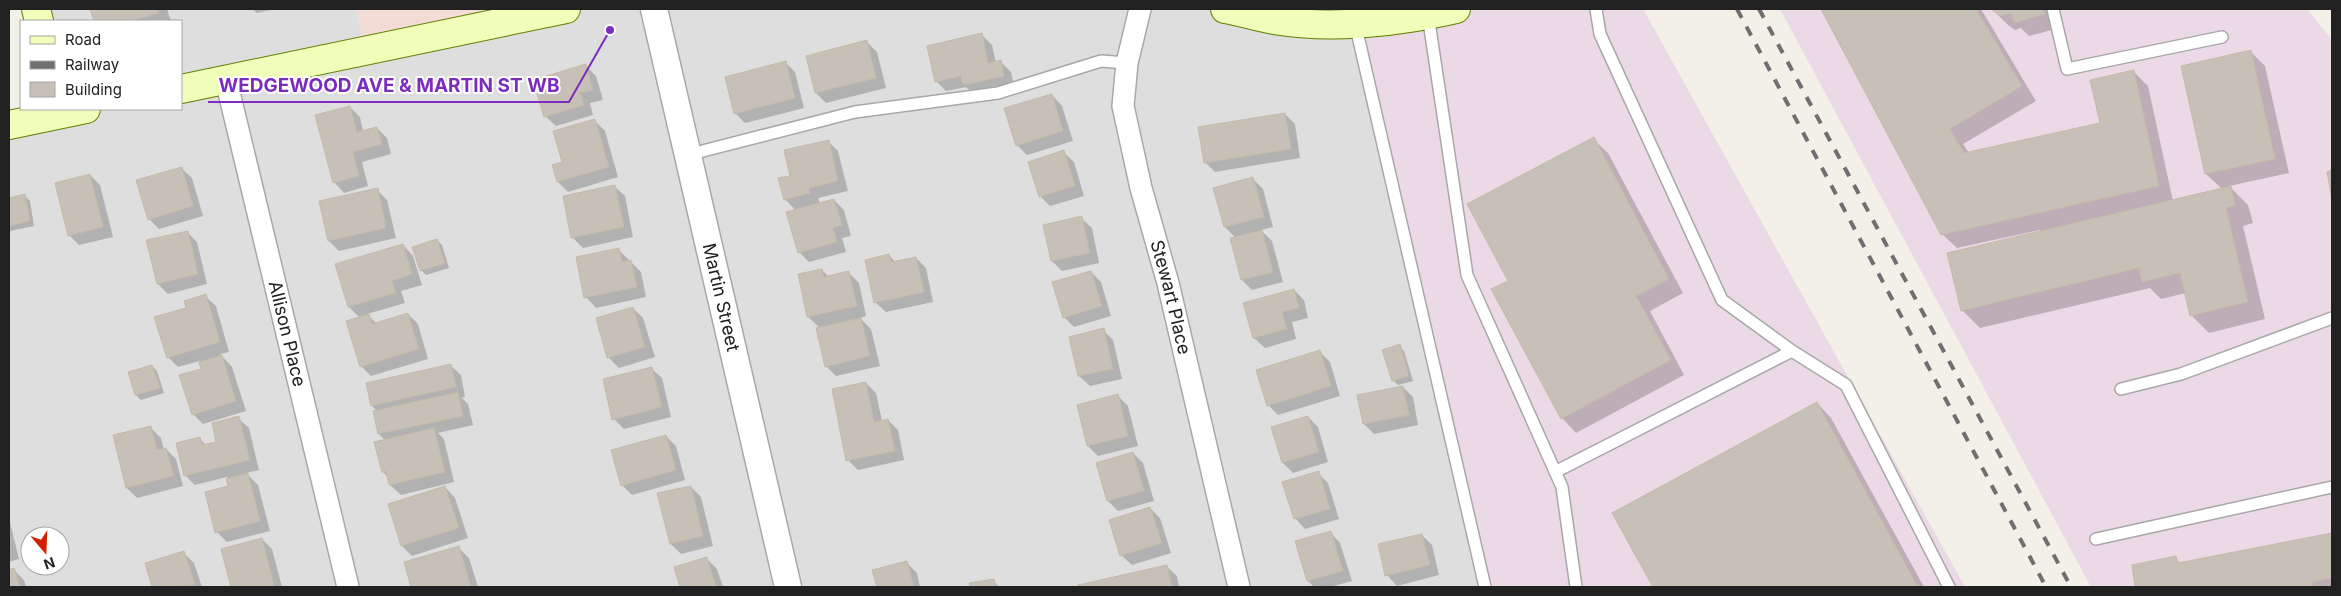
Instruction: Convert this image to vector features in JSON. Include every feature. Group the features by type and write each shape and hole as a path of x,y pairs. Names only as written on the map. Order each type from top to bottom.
{"main road":[{"path":"182,89 566,9"},
{"path":"1225,9 1274,20 1303,16 1355,23 1428,15 1456,9"},
{"path":"9,125 58,112 77,110"}],"street":[{"name":"Martin Street","path":"654,9 788,587"},
{"name":"Stewart Place","path":"1140,9 1127,63 1123,106 1141,188 1168,283 1238,587"},
{"name":"Allison Place","path":"226,80 348,587"}],"lane":[{"path":"1596,9 1600,34 1722,300 1792,351 1846,385 1949,587"},
{"path":"2053,9 2067,69 2222,37"},
{"path":"1428,15 1467,275 1562,487 1576,587"},
{"path":"1355,23 1486,587"},
{"path":"687,155 855,112 998,93 1101,61 1127,63"},
{"path":"2122,389 2181,374 2332,318"},
{"path":"1555,472 1792,351"},
{"path":"2096,539 2332,487"}],"shaded area":[{"path":"36,9 356,9 365,50 566,9 1225,9 1355,23 1485,587 9,587 9,125 54,110 182,110 182,20 39,20"},
{"path":"356,9 511,9 365,51"},
{"path":"1456,9 1643,9 1965,587 1485,587 1355,23"},
{"path":"1780,9 2307,9 2332,40 2332,587 2091,587"}],"building":[{"path":"90,9 157,9 159,13 137,20 94,20"},
{"path":"1821,9 1976,9 2022,86 1950,129 1964,153 2100,123 2090,80 2134,70 2159,186 1941,235"},
{"path":"1991,9 2043,9 2045,14 2014,23 2011,13 2000,16"},
{"path":"982,33 988,63 1001,60 1004,76 963,85 961,76 935,82 927,46"},
{"path":"867,40 876,78 815,93 806,56"},
{"path":"2251,50 2275,159 2205,174 2181,66"},
{"path":"786,61 795,98 734,114 725,77"},
{"path":"586,64 593,90 580,93 584,105 544,117 533,80"},
{"path":"1052,94 1063,131 1016,146 1004,108"},
{"path":"350,106 357,132 377,127 382,144 353,152 359,176 333,183 315,115"},
{"path":"1285,113 1291,149 1204,163 1198,127"},
{"path":"595,119 609,167 557,182 552,165 562,162 553,131"},
{"path":"1594,137 1669,279 1636,296 1671,360 1561,419 1491,289 1508,281 1467,204"},
{"path":"829,140 838,181 809,188 810,193 784,200 778,178 790,176 784,150"},
{"path":"1064,150 1075,186 1039,197 1028,162"},
{"path":"182,167 193,206 148,220 136,180"},
{"path":"2332,170 2332,199 2327,172"},
{"path":"90,174 103,227 68,236 55,183"},
{"path":"1253,177 1264,217 1224,227 1213,188"},
{"path":"615,185 624,227 571,238 563,196"},
{"path":"2231,186 2235,206 2226,208 2248,302 2190,316 2180,273 2142,282 2139,268 1961,311 1947,253"},
{"path":"378,188 386,228 328,241 319,201"},
{"path":"25,194 30,221 9,226 9,198"},
{"path":"834,199 842,225 833,228 837,242 798,253 786,212"},
{"path":"1082,216 1090,253 1051,261 1043,225"},
{"path":"1262,230 1273,272 1241,280 1230,238"},
{"path":"188,231 198,274 157,284 146,240"},
{"path":"437,239 445,263 420,271 412,247"},
{"path":"403,244 412,274 392,281 396,293 348,307 335,264"},
{"path":"619,248 622,262 631,260 637,287 584,298 576,257"},
{"path":"889,254 891,262 916,257 924,292 874,303 865,260"},
{"path":"822,269 824,277 849,271 857,306 807,317 798,274"},
{"path":"1091,271 1102,306 1063,318 1052,282"},
{"path":"1294,289 1299,308 1282,312 1287,329 1253,338 1243,303"},
{"path":"206,294 220,342 167,358 154,317 186,308 184,301"},
{"path":"633,307 645,347 607,358 596,318"},
{"path":"408,313 419,349 360,367 346,321 369,314 372,324"},
{"path":"861,318 870,356 825,367 816,328"},
{"path":"1104,328 1113,369 1078,376 1069,337"},
{"path":"1400,344 1409,376 1392,381 1382,350"},
{"path":"1320,350 1331,386 1267,406 1256,370"},
{"path":"222,355 236,401 192,415 179,375 201,369 199,362"},
{"path":"451,364 456,387 371,406 366,383"},
{"path":"152,365 160,388 135,395 128,372"},
{"path":"652,367 662,407 612,420 603,379"},
{"path":"866,382 874,422 888,419 895,451 846,461 832,389"},
{"path":"1403,386 1409,415 1363,424 1357,395"},
{"path":"458,392 463,416 378,434 373,411"},
{"path":"1118,394 1128,436 1087,446 1077,405"},
{"path":"1817,402 1918,587 1653,587 1612,513"},
{"path":"239,416 250,460 184,476 176,443 200,437 202,445 216,442 212,423"},
{"path":"1308,416 1319,452 1282,463 1271,427"},
{"path":"151,426 157,450 166,448 174,476 126,488 113,435"},
{"path":"434,428 445,472 389,485 386,471 382,472 374,442"},
{"path":"666,435 676,470 621,486 611,450"},
{"path":"1133,452 1144,491 1107,501 1096,463"},
{"path":"1319,471 1330,509 1294,519 1282,482"},
{"path":"248,473 260,521 215,533 205,492 228,486 226,479"},
{"path":"445,486 459,528 401,546 388,504"},
{"path":"691,486 703,536 670,544 657,493"},
{"path":"1150,507 1162,543 1120,556 1109,520"},
{"path":"1331,531 1343,571 1307,581 1295,541"},
{"path":"2332,533 2332,578 2312,582 2313,587 2135,587 2132,565 2176,556 2178,563"},
{"path":"1422,534 1430,565 1385,576 1378,544"},
{"path":"262,538 274,585 267,587 231,587 221,549"},
{"path":"459,546 471,587 411,587 404,562"},
{"path":"184,551 195,585 152,587 145,563"},
{"path":"707,557 716,587 680,587 674,567"},
{"path":"907,561 914,587 877,587 872,570"},
{"path":"1167,565 1172,587 1078,587 1078,585"},
{"path":"14,568 20,587 9,587 9,570"},
{"path":"994,579 996,587 970,587 969,583"}],"railway":[{"path":"1737,9 2046,587"},
{"path":"1759,9 2071,587"}],"place":[{"name":"WEDGEWOOD AVE & MARTIN ST WB","path":"610,30"}]}
